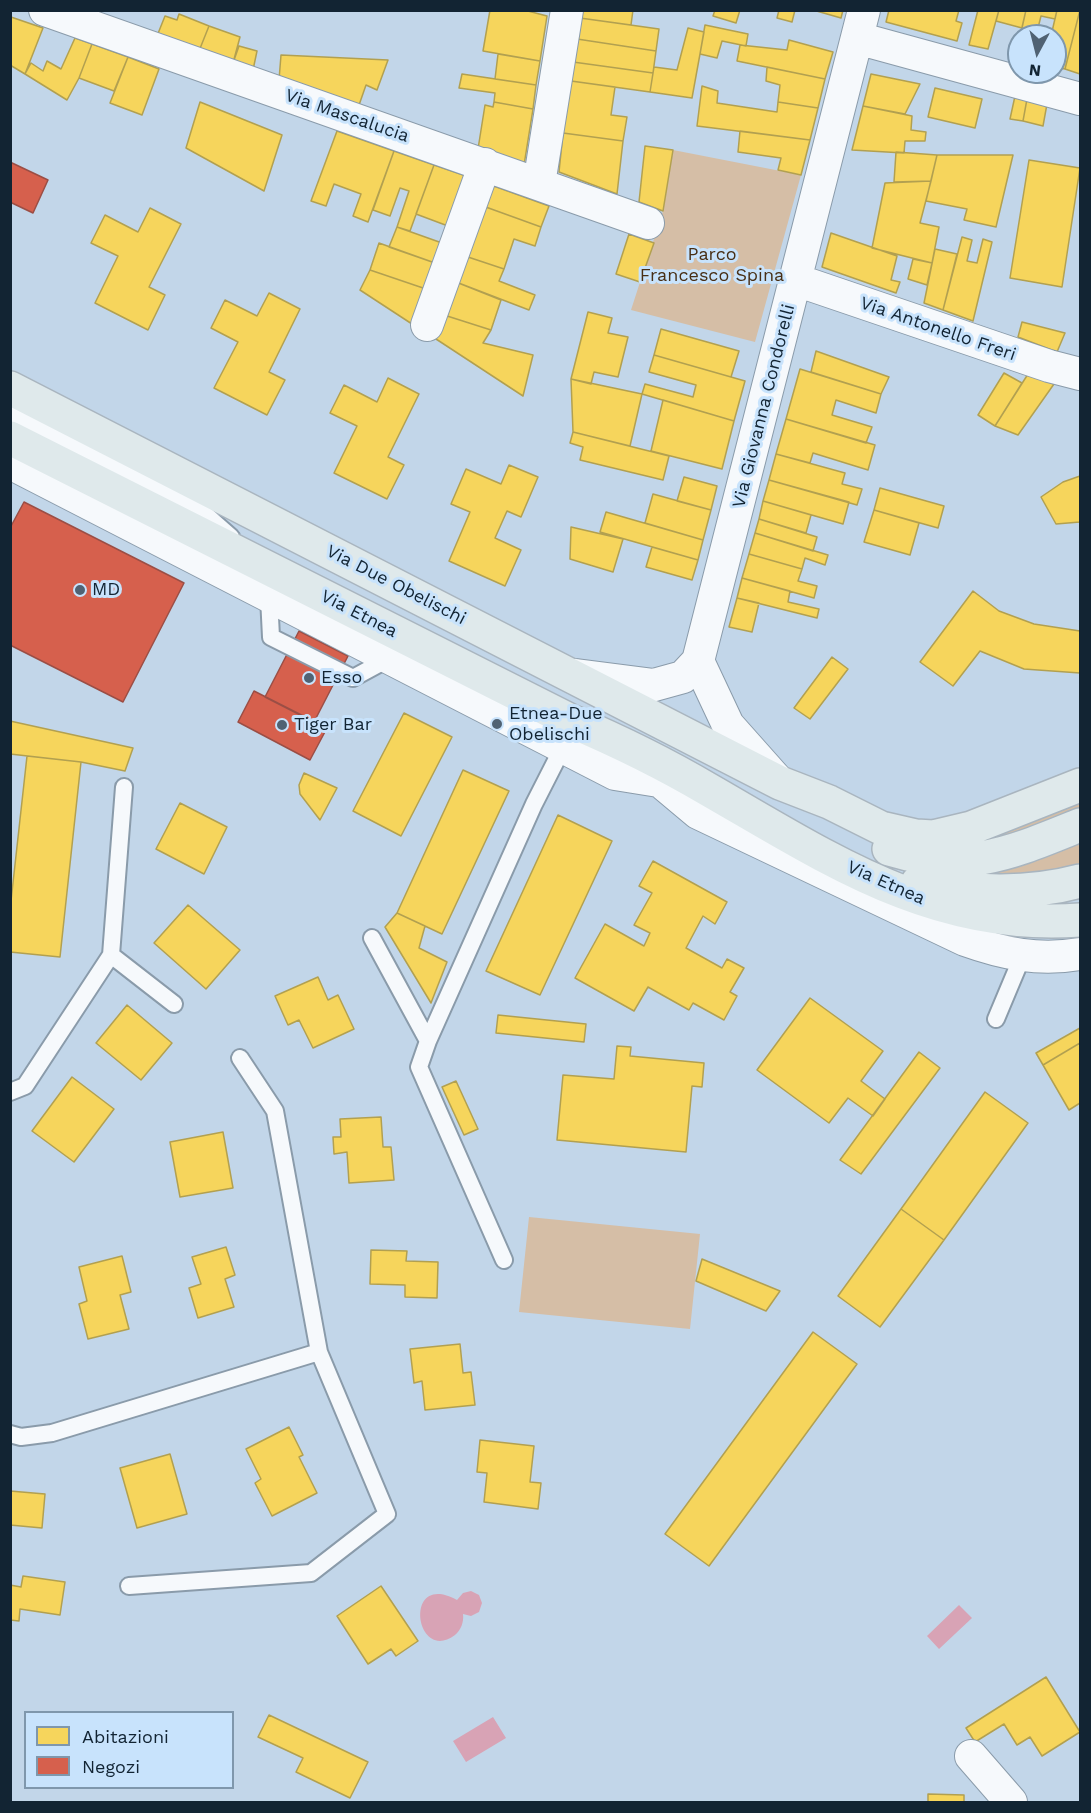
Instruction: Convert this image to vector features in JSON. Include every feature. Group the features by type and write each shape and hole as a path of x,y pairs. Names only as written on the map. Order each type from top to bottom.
{"main road":[{"name":"Via Due Obelischi","path":"10,388 780,783 829,802 881,828 907,835 933,837 971,828 1080,785"},
{"name":"Via Etnea","path":"10,438 260,564 394,647 610,738 708,789 771,827 913,897 1000,920 1080,920"},
{"name":"Via Due Obelischi","path":"780,783 822,813 888,848 932,860 966,861 1001,855 1080,825"},
{"name":"Via Etnea","path":"708,789 777,816 884,871 915,881 937,886 1004,890 1033,890 1080,881"}],"street":[{"path":"539,184 567,10"},
{"name":"Via Mascalucia","path":"59,13 648,223"},
{"path":"861,24 1080,99"},
{"name":"Via Giovanna Condorelli","path":"698,661 861,24"},
{"path":"427,325 485,164"},
{"name":"Via Antonello Freri","path":"796,280 1049,366 1080,374"},
{"path":"10,464 269,597 394,647 563,747 615,774 708,789"},
{"path":"566,673 654,685 669,683 683,677 698,661 728,725 780,783"},
{"path":"610,738 698,813 901,911 965,940 996,951 1022,957 1045,958 1080,954"},
{"path":"971,1756 1011,1803"}],"lane":[{"path":"10,413 198,508 260,564"},
{"path":"198,508 275,523"},
{"path":"504,1260 419,1067 428,1041 534,804 563,747"},
{"path":"10,1092 25,1086 111,955 124,787"},
{"path":"372,938 428,1041"},
{"path":"111,955 174,1004"},
{"path":"996,1019 1022,957"},
{"path":"129,1586 311,1573 387,1514 319,1352 275,1112 240,1058"},
{"path":"10,1434 21,1437 52,1433 319,1352"}],"green space":[{"name":"Parco Francesco Spina","path":"673,150 801,175 755,342 631,310 663,211"},
{"path":"1080,799 1080,809 1036,826 979,843 974,842"},
{"path":"1080,838 1080,866 1013,876 978,875"},
{"path":"529,1217 700,1234 690,1329 519,1312"}],"shaded area":[{"path":"471,1591 479,1595 482,1603 479,1612 471,1616 463,1614 462,1626 455,1635 441,1641 431,1638 420,1618 422,1606 428,1597 439,1594 457,1600 463,1593"},
{"path":"959,1605 972,1618 939,1649 927,1636"},
{"path":"493,1717 506,1738 466,1762 453,1741"}],"building: Abitazioni":[{"path":"490,10 524,10 547,16 540,61 483,51"},
{"path":"581,10 633,10 631,25 580,18"},
{"path":"715,10 740,10 736,23 713,16"},
{"path":"779,10 795,10 792,22 777,18"},
{"path":"813,10 843,10 841,18"},
{"path":"889,10 959,10 956,21 962,23 957,41 886,22"},
{"path":"978,10 999,10 988,49 969,45"},
{"path":"999,10 1026,10 1023,24 996,21"},
{"path":"1026,10 1057,10 1055,19 1041,16 1039,24 1023,24"},
{"path":"1057,10 1080,10 1067,61 1067,24 1054,24"},
{"path":"1080,10 1080,74 1067,70 1067,61"},
{"path":"179,14 209,26 199,51 157,36 165,16 177,20"},
{"path":"11,17 43,28 25,74 10,65"},
{"path":"580,18 659,29 656,51 577,39"},
{"path":"705,25 748,34 746,46 722,41 717,58 700,54"},
{"path":"209,26 240,37 233,63 199,51"},
{"path":"688,28 704,32 692,98 650,92 654,67 677,70"},
{"path":"75,38 92,44 79,78 67,100 25,74 31,63 43,71 47,61 61,69"},
{"path":"577,39 656,51 653,73 573,62"},
{"path":"789,40 833,52 825,79 737,61 740,45 787,50"},
{"path":"92,44 128,57 114,91 79,78"},
{"path":"239,46 257,51 253,70 233,63"},
{"path":"498,54 540,61 536,85 495,79"},
{"path":"281,55 388,60 377,90 366,85 358,108 279,80"},
{"path":"128,57 159,69 142,115 110,103"},
{"path":"573,62 653,73 650,92 571,81"},
{"path":"767,67 825,79 818,108 778,102 780,85 766,81"},
{"path":"462,74 536,85 533,109 494,102 495,93 459,88"},
{"path":"871,74 920,84 905,114 863,106"},
{"path":"571,81 615,87 611,115 627,117 623,141 563,133"},
{"path":"702,86 718,91 717,103 777,112 778,102 818,108 810,140 697,126"},
{"path":"935,88 982,99 975,128 928,117"},
{"path":"1015,96 1027,99 1023,121 1010,119"},
{"path":"1027,99 1047,104 1043,126 1023,121"},
{"path":"200,102 282,135 264,191 186,148"},
{"path":"494,102 533,109 524,165 478,149 485,105 493,107"},
{"path":"863,106 912,116 911,130 926,132 925,141 905,141 904,153 852,150"},
{"path":"337,131 394,151 368,222 353,216 361,194 334,184 326,206 311,201"},
{"path":"740,131 810,140 801,175 778,170 781,158 738,152"},
{"path":"563,133 623,141 617,194 559,172"},
{"path":"645,146 673,150 663,211 639,202"},
{"path":"394,151 434,165 410,231 397,227 409,191 400,188 390,216 373,210"},
{"path":"896,152 937,155 931,181 894,182"},
{"path":"937,155 1013,155 996,227 964,220 967,209 926,201"},
{"path":"1029,160 1080,168 1062,287 1010,278"},
{"path":"434,165 466,176 448,226 416,214"},
{"path":"931,181 920,223 939,227 932,263 872,248 885,183"},
{"path":"491,185 549,206 541,227 483,206"},
{"path":"483,206 541,227 535,246 514,239 504,269 465,256"},
{"path":"150,208 181,224 149,287 165,295 148,330 95,303 118,256 91,243 105,215 138,232"},
{"path":"397,227 442,243 435,263 389,247"},
{"path":"831,233 897,256 891,280 900,282 896,293 822,267"},
{"path":"629,234 654,243 640,282 616,274"},
{"path":"962,237 972,240 967,261 977,263 983,239 992,242 973,321 943,310"},
{"path":"379,243 435,263 426,289 370,270"},
{"path":"935,249 957,254 943,310 924,303"},
{"path":"465,256 504,269 499,281 535,295 529,310 456,282"},
{"path":"913,259 932,263 927,285 908,279"},
{"path":"370,270 426,289 412,324 360,290"},
{"path":"456,282 501,300 491,330 444,315"},
{"path":"269,293 300,309 269,372 285,380 267,415 214,388 238,342 211,328 225,300 257,316"},
{"path":"588,312 612,318 608,333 628,337 618,377 594,372 591,384 571,379"},
{"path":"444,315 491,330 483,343 533,355 523,396 436,339"},
{"path":"1022,322 1065,333 1057,352 1018,337"},
{"path":"661,329 739,351 731,377 654,355"},
{"path":"816,351 889,377 881,394 811,372"},
{"path":"654,355 745,381 734,421 642,394 645,384 693,397 696,385 649,372"},
{"path":"800,369 881,394 876,413 836,400 832,415 872,427 866,443 786,419"},
{"path":"1004,373 1022,383 995,426 978,415"},
{"path":"1028,374 1054,384 1018,435 995,426"},
{"path":"388,378 419,394 388,457 404,465 387,499 334,473 357,426 330,413 344,385 377,402"},
{"path":"571,379 642,394 630,446 573,432"},
{"path":"663,400 734,421 722,469 651,451"},
{"path":"786,419 875,445 868,470 813,453 810,463 776,454"},
{"path":"573,432 669,456 663,480 580,460 583,447 570,443"},
{"path":"776,454 845,473 842,484 862,489 857,505 769,480"},
{"path":"509,465 538,477 521,517 507,511 495,538 521,550 505,586 449,561 470,512 451,504 466,469 501,484"},
{"path":"1080,476 1080,522 1056,524 1041,497 1063,482"},
{"path":"684,477 717,486 711,510 677,501"},
{"path":"769,480 849,502 843,524 763,501"},
{"path":"880,488 944,506 938,528 874,510"},
{"path":"653,494 711,510 703,540 645,523"},
{"path":"763,501 811,515 806,533 759,519"},
{"path":"874,510 919,523 910,555 864,542"},
{"path":"606,512 703,540 698,560 600,532"},
{"path":"759,519 817,537 813,551 755,533"},
{"path":"571,527 623,539 613,572 570,559"},
{"path":"755,533 828,555 825,565 805,558 802,569 749,554"},
{"path":"652,547 698,560 692,580 646,567"},
{"path":"749,554 802,569 798,581 817,586 814,598 742,578"},
{"path":"742,578 790,591 788,602 819,609 817,618 737,598"},
{"path":"973,591 999,611 1034,624 1080,631 1080,673 1024,669 980,651 953,686 920,662"},
{"path":"737,598 759,603 752,632 729,627"},
{"path":"832,657 848,669 810,719 794,708"},
{"path":"404,713 452,737 401,836 353,811"},
{"path":"10,721 133,748 125,771 81,762 10,754"},
{"path":"27,756 81,762 60,957 10,952 10,910"},
{"path":"463,770 509,791 442,934 397,913"},
{"path":"304,773 337,788 320,820 300,794 299,785"},
{"path":"180,803 227,827 204,874 156,849"},
{"path":"558,815 612,841 540,995 486,971"},
{"path":"653,861 727,902 715,924 703,916 686,948 722,968 727,959 744,968 730,992 737,996 724,1020 693,1003 689,1010 648,987 634,1011 575,978 605,924 644,946 650,933 634,925 652,893 639,886"},
{"path":"188,905 240,950 206,989 154,943"},
{"path":"397,913 425,926 419,948 447,962 431,1003 385,927"},
{"path":"318,977 328,1000 338,995 354,1029 313,1048 299,1020 288,1025 275,996"},
{"path":"810,998 883,1051 861,1081 885,1099 873,1116 848,1098 829,1123 757,1070"},
{"path":"127,1005 172,1043 141,1080 96,1043"},
{"path":"498,1015 586,1024 584,1042 496,1033"},
{"path":"1080,1028 1080,1043 1043,1065 1036,1053"},
{"path":"1080,1043 1080,1103 1069,1110 1043,1065"},
{"path":"617,1046 631,1047 630,1056 704,1063 702,1087 692,1086 686,1152 557,1140 563,1075 614,1079"},
{"path":"919,1052 940,1068 861,1174 840,1160"},
{"path":"72,1077 114,1109 74,1162 32,1131"},
{"path":"456,1081 478,1129 464,1135 442,1087"},
{"path":"985,1092 1028,1123 944,1240 901,1209"},
{"path":"381,1117 383,1147 391,1147 394,1180 349,1183 347,1152 334,1154 333,1137 341,1137 340,1119"},
{"path":"223,1132 233,1188 180,1197 170,1142"},
{"path":"901,1209 944,1240 880,1327 838,1296"},
{"path":"226,1247 235,1275 225,1279 234,1307 198,1318 189,1288 201,1284 192,1257"},
{"path":"371,1250 407,1251 406,1261 438,1262 437,1298 405,1297 405,1285 370,1284"},
{"path":"122,1256 131,1292 120,1295 129,1329 88,1339 79,1304 87,1301 79,1267"},
{"path":"702,1259 780,1291 766,1311 696,1281"},
{"path":"813,1332 857,1364 709,1566 665,1534"},
{"path":"460,1344 463,1373 471,1372 475,1405 425,1410 422,1381 414,1383 410,1349"},
{"path":"289,1427 303,1455 299,1457 317,1493 272,1516 255,1483 261,1479 246,1449"},
{"path":"480,1440 534,1446 530,1482 541,1483 538,1509 484,1502 487,1473 477,1472"},
{"path":"170,1454 187,1514 137,1528 120,1468"},
{"path":"10,1491 45,1494 42,1528 10,1525"},
{"path":"23,1576 65,1582 60,1615 20,1609 19,1621 10,1620 10,1585 21,1587"},
{"path":"381,1586 418,1641 396,1656 391,1649 368,1664 337,1616"},
{"path":"1046,1677 1080,1732 1042,1756 1030,1737 1017,1745 1004,1724 975,1742 966,1728"},
{"path":"269,1715 368,1762 350,1798 296,1772 303,1758 258,1737"},
{"path":"928,1794 964,1795 964,1802 928,1802"}],"building: Negozi":[{"path":"10,162 48,180 33,213 12,203 10,205"},
{"path":"24,502 184,583 123,702 10,645 10,528"},
{"path":"299,631 348,656 314,722 265,697"},
{"name":"Tiger Bar","path":"254,691 327,728 310,760 238,722"}],"place":[{"name":"MD","path":"80,590"},
{"name":"Esso","path":"309,678"},
{"name":"Etnea-Due Obelischi","path":"497,724"},
{"name":"Tiger Bar","path":"282,725"}]}
